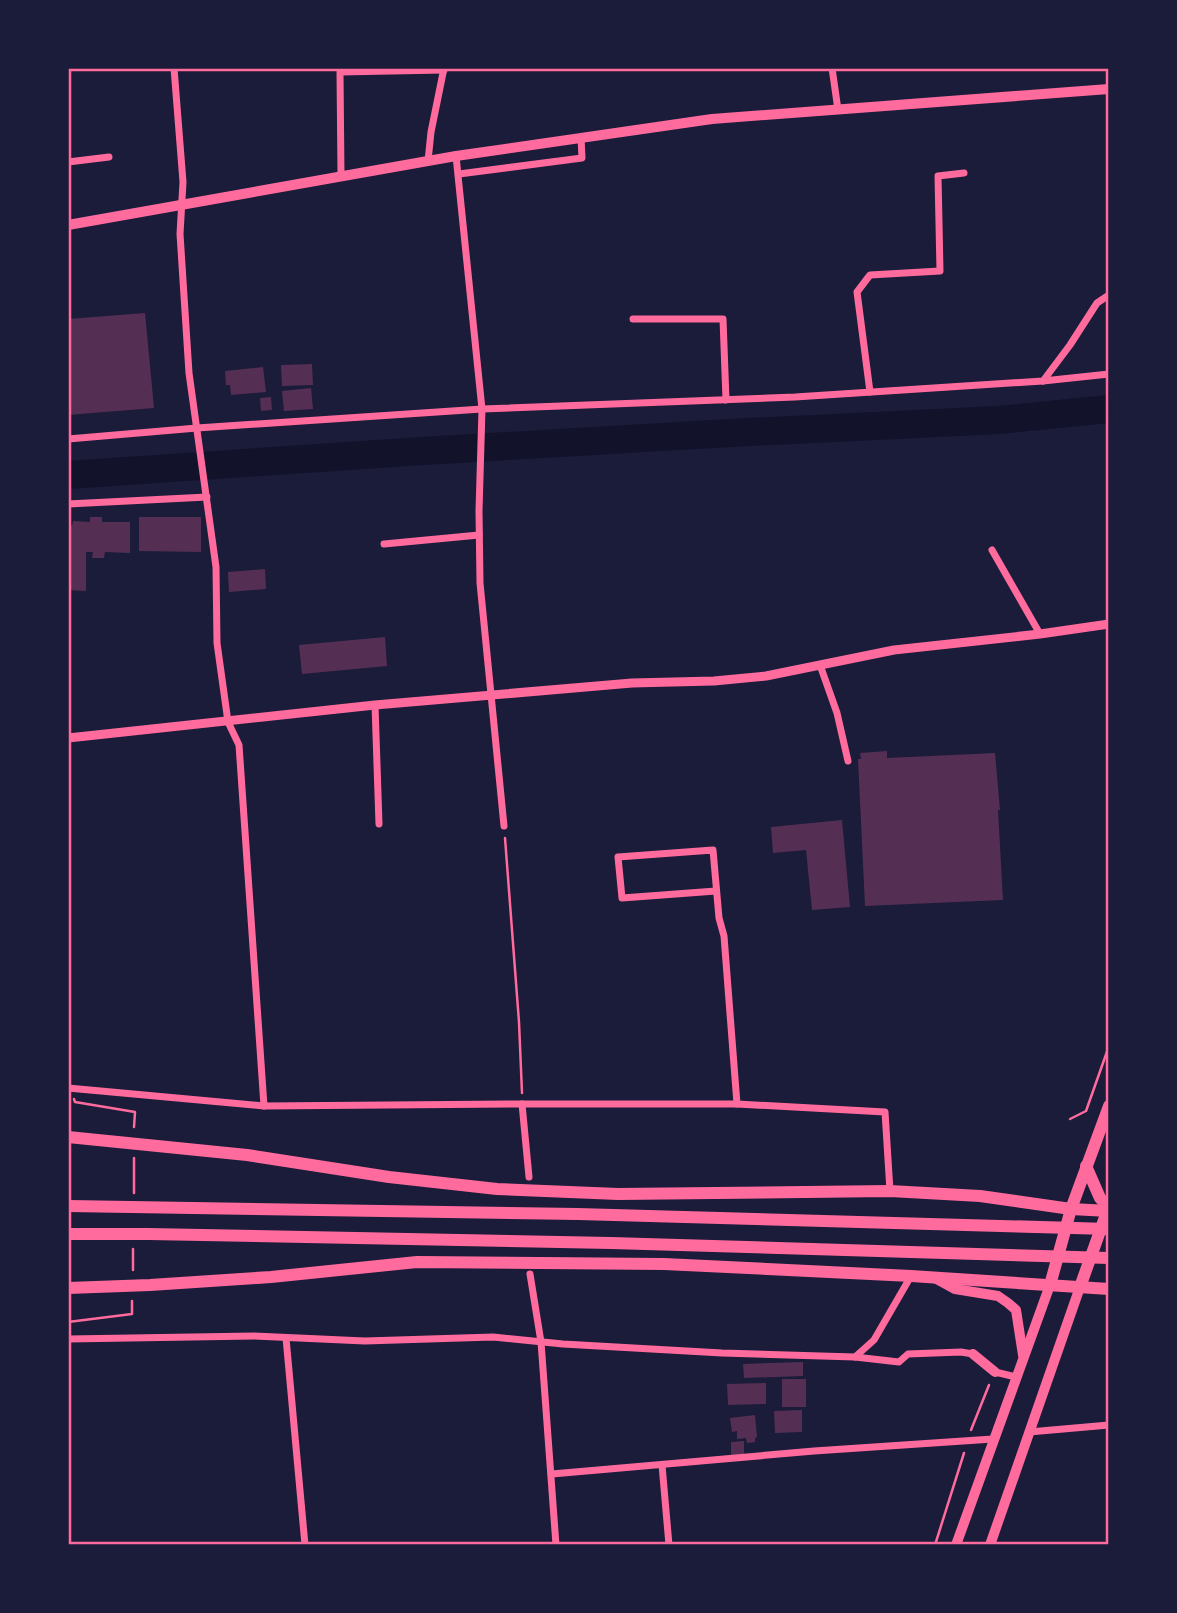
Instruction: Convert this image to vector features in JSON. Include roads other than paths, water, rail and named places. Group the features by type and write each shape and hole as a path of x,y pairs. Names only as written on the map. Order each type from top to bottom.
{"highway":[{"path":"1050,1285 1086,1166 1109,1106"},
{"path":"68,1137 247,1155 389,1177 497,1189 618,1194 890,1191 979,1196 1072,1209 1108,1209"},
{"path":"1086,1166 1100,1198 1108,1209"},
{"path":"68,1206 578,1214 1109,1229"},
{"path":"1080,1287 1108,1209"},
{"path":"68,1234 611,1243 1109,1258"},
{"path":"68,1288 271,1277 417,1262 664,1265 911,1276 1109,1289"}],"main road":[{"path":"68,225 456,156 712,119 1109,89"},
{"path":"934,1278 955,1289 998,1296 1016,1310 1024,1357"},
{"path":"956,1545 1050,1285"},
{"path":"990,1545 1080,1287"},
{"path":"973,1354 995,1372"}],"street":[{"path":"174,68 183,182 180,234 189,373 216,567 217,643 228,722 239,745 264,1106"},
{"path":"832,68 838,110"},
{"path":"341,176 340,72 444,69 428,161"},
{"path":"459,174 582,158 581,137"},
{"path":"456,156 482,409 480,583 505,826"},
{"path":"68,162 109,158"},
{"path":"870,392 858,292 870,275 940,271 937,176 964,173"},
{"path":"1043,381 1097,303 1109,295"},
{"path":"633,319 723,319 726,400"},
{"path":"68,439 198,432 482,409 870,392 1109,374"},
{"path":"68,504 206,497"},
{"path":"384,544 479,535"},
{"path":"992,550 1040,634"},
{"path":"68,738 374,705 632,683 714,681 766,676 894,650 1109,624"},
{"path":"820,665 848,761"},
{"path":"374,705 379,824"},
{"path":"716,891 622,898 618,858 713,850 719,918 724,936 737,1104"},
{"path":"68,1089 264,1106 737,1104 885,1112 890,1191"},
{"path":"522,1104 529,1177"},
{"path":"530,1274 541,1342 556,1545"},
{"path":"855,1357 874,1340 911,1276"},
{"path":"68,1339 254,1336 365,1341 493,1337 722,1353 855,1357 898,1362 908,1354 973,1354"},
{"path":"286,1338 305,1545"},
{"path":"995,1372 1016,1377"},
{"path":"1029,1432 1109,1425"},
{"path":"552,1474 814,1451 993,1439"},
{"path":"663,1465 669,1545"}],"waterway":[{"path":"68,475 422,451 999,420 1109,409"}]}
